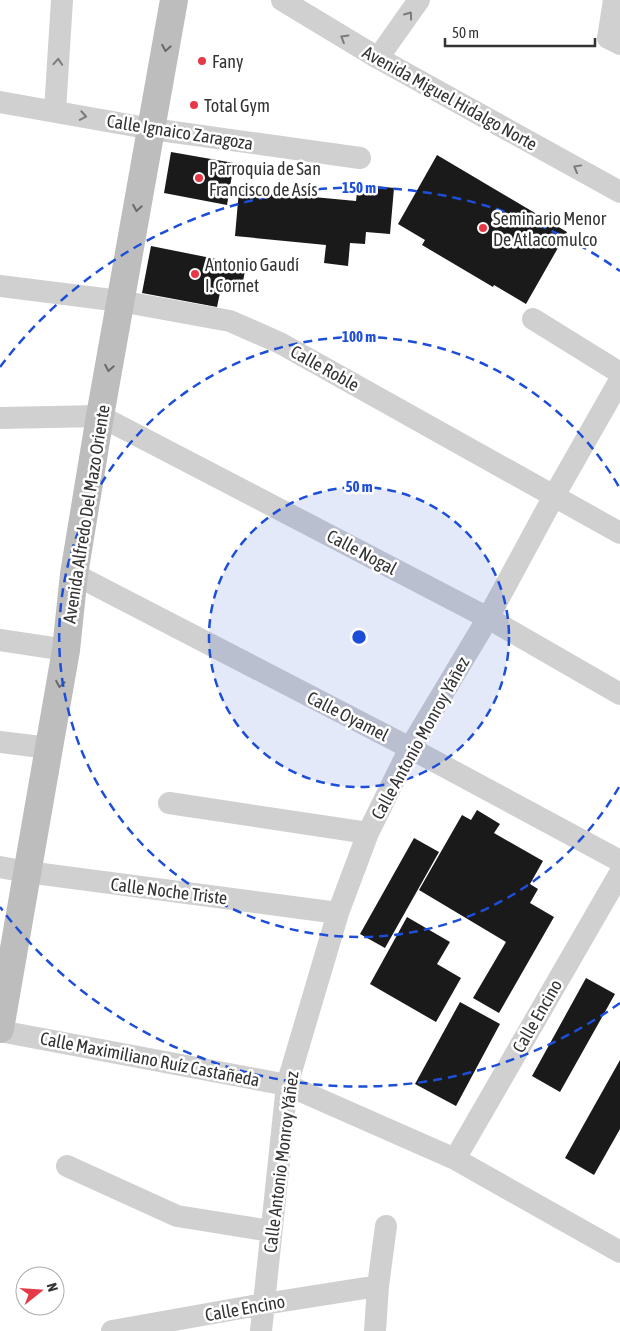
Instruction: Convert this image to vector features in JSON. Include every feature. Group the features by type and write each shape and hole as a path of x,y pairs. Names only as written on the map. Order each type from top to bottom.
{"street":[{"path":"55,111 62,0"},
{"name":"Avenida Alfredo Del Mazo Oriente","path":"0,1030 66,650 74,574 100,416 174,0"},
{"name":"Avenida Miguel Hidalgo Norte","path":"282,0 378,58 620,192"},
{"path":"378,58 419,0"},
{"path":"614,0 614,41"},
{"name":"Calle Ignaico Zaragoza","path":"0,102 152,129 360,158"},
{"name":"Calle Roble","path":"0,286 120,301 230,322 280,343 620,533"},
{"path":"533,319 620,373"},
{"name":"Calle Antonio Monroy Yáñez","path":"261,1331 287,1085 338,913 368,833 410,748 488,618 620,380"},
{"path":"0,418 100,416"},
{"name":"Calle Nogal","path":"100,416 488,618 620,694"},
{"name":"Calle Oyamel","path":"74,574 410,748 620,861"},
{"path":"0,640 66,650"},
{"path":"0,742 49,748"},
{"path":"169,803 368,833"},
{"name":"Calle Noche Triste","path":"0,867 338,913"},
{"name":"Calle Encino","path":"454,1159 620,873"},
{"name":"Calle Maximiliano Ruíz Castañeda","path":"0,1030 287,1085 454,1159 620,1252"},
{"path":"67,1166 177,1216 271,1231"},
{"path":"375,1331 378,1286 386,1226"},
{"name":"Calle Encino","path":"112,1331 378,1286"}],"building":[{"name":"Parroquia de San Francisco de Asís","path":"171,152 234,163 227,205 164,193"},
{"name":"Seminario Menor De Atlacomulco","path":"437,155 567,232 526,304 422,245 425,240 398,224"},
{"path":"358,184 394,188 390,234 366,232 365,244 350,243 348,266 324,263 326,245 235,236 239,190 356,201"},
{"name":"Antonio Gaudí I. Cornet","path":"151,246 246,265 242,287 222,283 217,307 142,293"},
{"path":"477,810 500,824 494,833 543,861 530,884 538,889 530,903 554,917 499,1013 473,998 506,942 419,890 462,815 471,820"},
{"path":"414,838 439,852 385,948 360,934"},
{"path":"407,917 450,942 437,964 461,978 436,1022 370,984"},
{"path":"586,978 615,994 560,1092 532,1076"},
{"path":"460,1002 500,1024 456,1106 415,1084"},
{"path":"620,1060 620,1129 594,1175 565,1158"}],"place":[{"name":"Fany","path":"202,61"},
{"name":"Total Gym","path":"194,105"},
{"name":"Parroquia de San Francisco de Asís","path":"199,178"},
{"name":"Seminario Menor De Atlacomulco","path":"483,228"},
{"name":"Antonio Gaudí I. Cornet","path":"195,274"}]}
